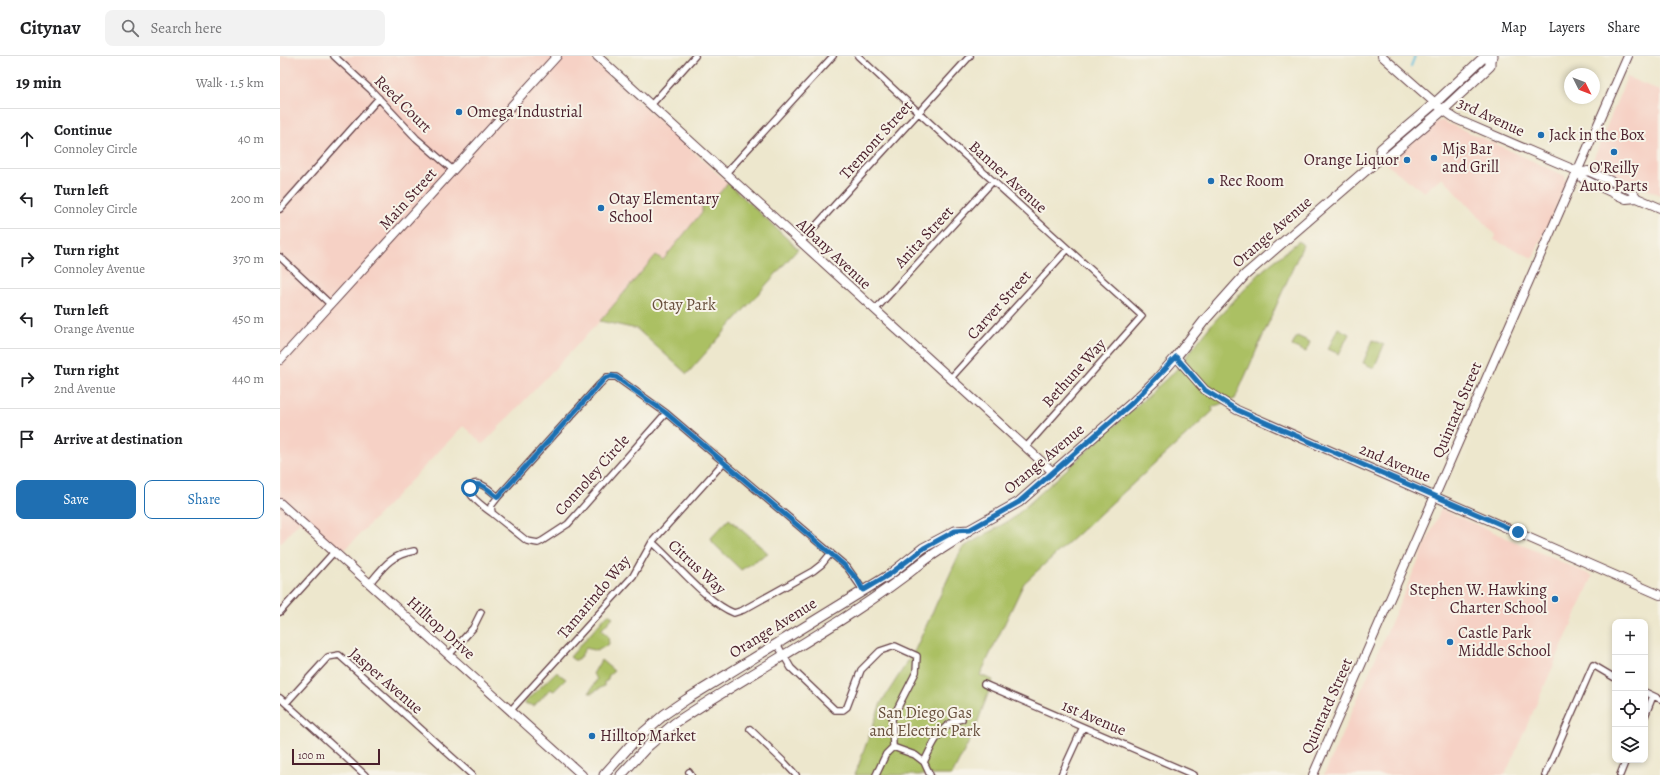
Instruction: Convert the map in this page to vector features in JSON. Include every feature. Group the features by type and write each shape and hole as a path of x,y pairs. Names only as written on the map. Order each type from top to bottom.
{"main road":[{"name":"Orange Avenue","path":"604,775 637,738 665,714 890,574 924,548 955,531 969,530 1019,502 1132,403 1176,357 1204,321 1245,275 1379,159 1388,157 1443,110 1490,66 1492,57 1483,58 1435,103 1381,149 1379,159"},
{"path":"621,775 647,747 675,723 870,601 914,571 939,550 969,530"},
{"path":"863,590 870,601"}],"street":[{"name":"Reed Court","path":"334,56 379,98 416,138 453,170"},
{"name":"Main Street","path":"280,360 557,56"},
{"name":"Albany Avenue","path":"597,56 1053,472"},
{"path":"651,106 696,56"},
{"path":"726,173 832,56"},
{"name":"Banner Avenue","path":"858,56 1142,316"},
{"name":"Tremont Street","path":"801,242 970,56"},
{"name":"3rd Avenue","path":"1382,56 1443,110 1456,119 1578,172 1588,171 1631,190 1637,198 1660,208"},
{"name":"Quintard Street","path":"1313,775 1628,56"},
{"path":"280,209 379,98"},
{"name":"Anita Street","path":"875,310 993,181"},
{"name":"Carver Street","path":"950,379 1068,249"},
{"path":"280,257 330,304"},
{"name":"Bethune Way","path":"1026,447 1142,316"},
{"name":"2nd Avenue","path":"1176,357 1205,390 1237,410 1660,595"},
{"path":"492,513 491,506 498,497 605,378 611,376 621,380 666,413 724,462 847,567 863,590"},
{"name":"Connoley Circle","path":"498,497 479,484 475,484 470,488 472,496 528,542 538,543 542,541 568,524 666,413"},
{"name":"Tamarindo Way","path":"511,710 633,576 652,542 724,462"},
{"name":"Hilltop Drive","path":"280,503 582,775"},
{"name":"Citrus Way","path":"652,542 708,596 725,610 734,613 743,610 813,571 822,564 831,553"},
{"path":"370,583 391,559 401,553 414,551"},
{"path":"280,612 334,552"},
{"path":"450,655 473,628 481,612"},
{"path":"777,644 791,668 835,710 843,710 847,707 861,670 880,651 895,646 917,656 917,666 914,678 892,719 893,747 886,754 876,775"},
{"name":"Jasper Avenue","path":"286,703 328,657 335,655 341,656 472,775"},
{"path":"1545,775 1593,665 1602,672 1612,677"},
{"name":"1st Avenue","path":"984,684 1194,775"},
{"path":"1648,694 1660,699"},
{"path":"1648,708 1653,696"},
{"path":"280,698 365,775"},
{"path":"924,762 940,733 954,719 962,718"},
{"path":"1061,775 1083,727"},
{"path":"750,729 796,775"},
{"path":"893,747 915,755 924,762 930,775"},
{"path":"1620,775 1625,763"},
{"path":"1179,775 1182,769"}],"shaded area":[{"path":"280,56 588,56 728,183 662,261 656,255 600,321 483,444 463,426 339,556 300,521 280,544"},
{"path":"1627,77 1660,91 1660,195 1594,166 1593,160"},
{"path":"1443,121 1496,144 1565,176 1566,183 1533,258 1494,240 1496,236 1442,177 1424,192 1386,164 1433,124"},
{"name":"Castle Park Middle School","path":"1441,509 1593,576 1505,775 1324,775"}],"green space":[{"name":"Otay Park","path":"728,183 798,249 687,374 637,329 600,321 656,255 663,260 702,212 702,204 711,203"},
{"name":"San Diego Gas and Electric Park","path":"1299,241 1303,245 1235,399 1212,407 1213,411 1024,583 980,675 993,680 974,732 952,775 855,775 881,703 915,650 962,548 1012,519 1175,371 1211,325 1263,270"},
{"path":"1338,328 1349,334 1339,354 1328,349"},
{"path":"1297,336 1310,342 1306,352 1292,346"},
{"path":"1373,340 1384,345 1374,368 1363,363"},
{"path":"729,519 768,553 741,570 713,543 711,538"},
{"path":"608,614 613,617 601,630 608,636 609,644 597,651 586,648 578,660 574,660 570,657"},
{"path":"601,660 614,671 609,675 607,681 604,682 604,686 592,693 589,693 597,679 593,674"},
{"path":"556,672 566,679 554,691 550,689 534,706 524,703"}],"waterway":[{"path":"1411,66 1415,56"}],"place":[{"name":"Omega Industrial","path":"459,112"},
{"name":"Jack in the Box","path":"1541,135"},
{"name":"O'Reilly Auto Parts","path":"1614,152"},
{"name":"Mjs Bar and Grill","path":"1434,158"},
{"name":"Orange Liquor","path":"1407,160"},
{"name":"Rec Room","path":"1211,181"},
{"name":"Otay Elementary School","path":"601,208"},
{"name":"Stephen W. Hawking Charter School","path":"1555,599"},
{"name":"Castle Park Middle School","path":"1450,642"},
{"name":"Hilltop Market","path":"592,736"}],"route":[{"path":"470,488 477,483 498,497 605,378 609,376 616,377 666,413 847,567 857,579 863,590 890,574 924,548 945,536 955,531 969,530 1019,502 1132,403 1156,380 1176,357 1205,390 1237,410 1518,532"}]}
